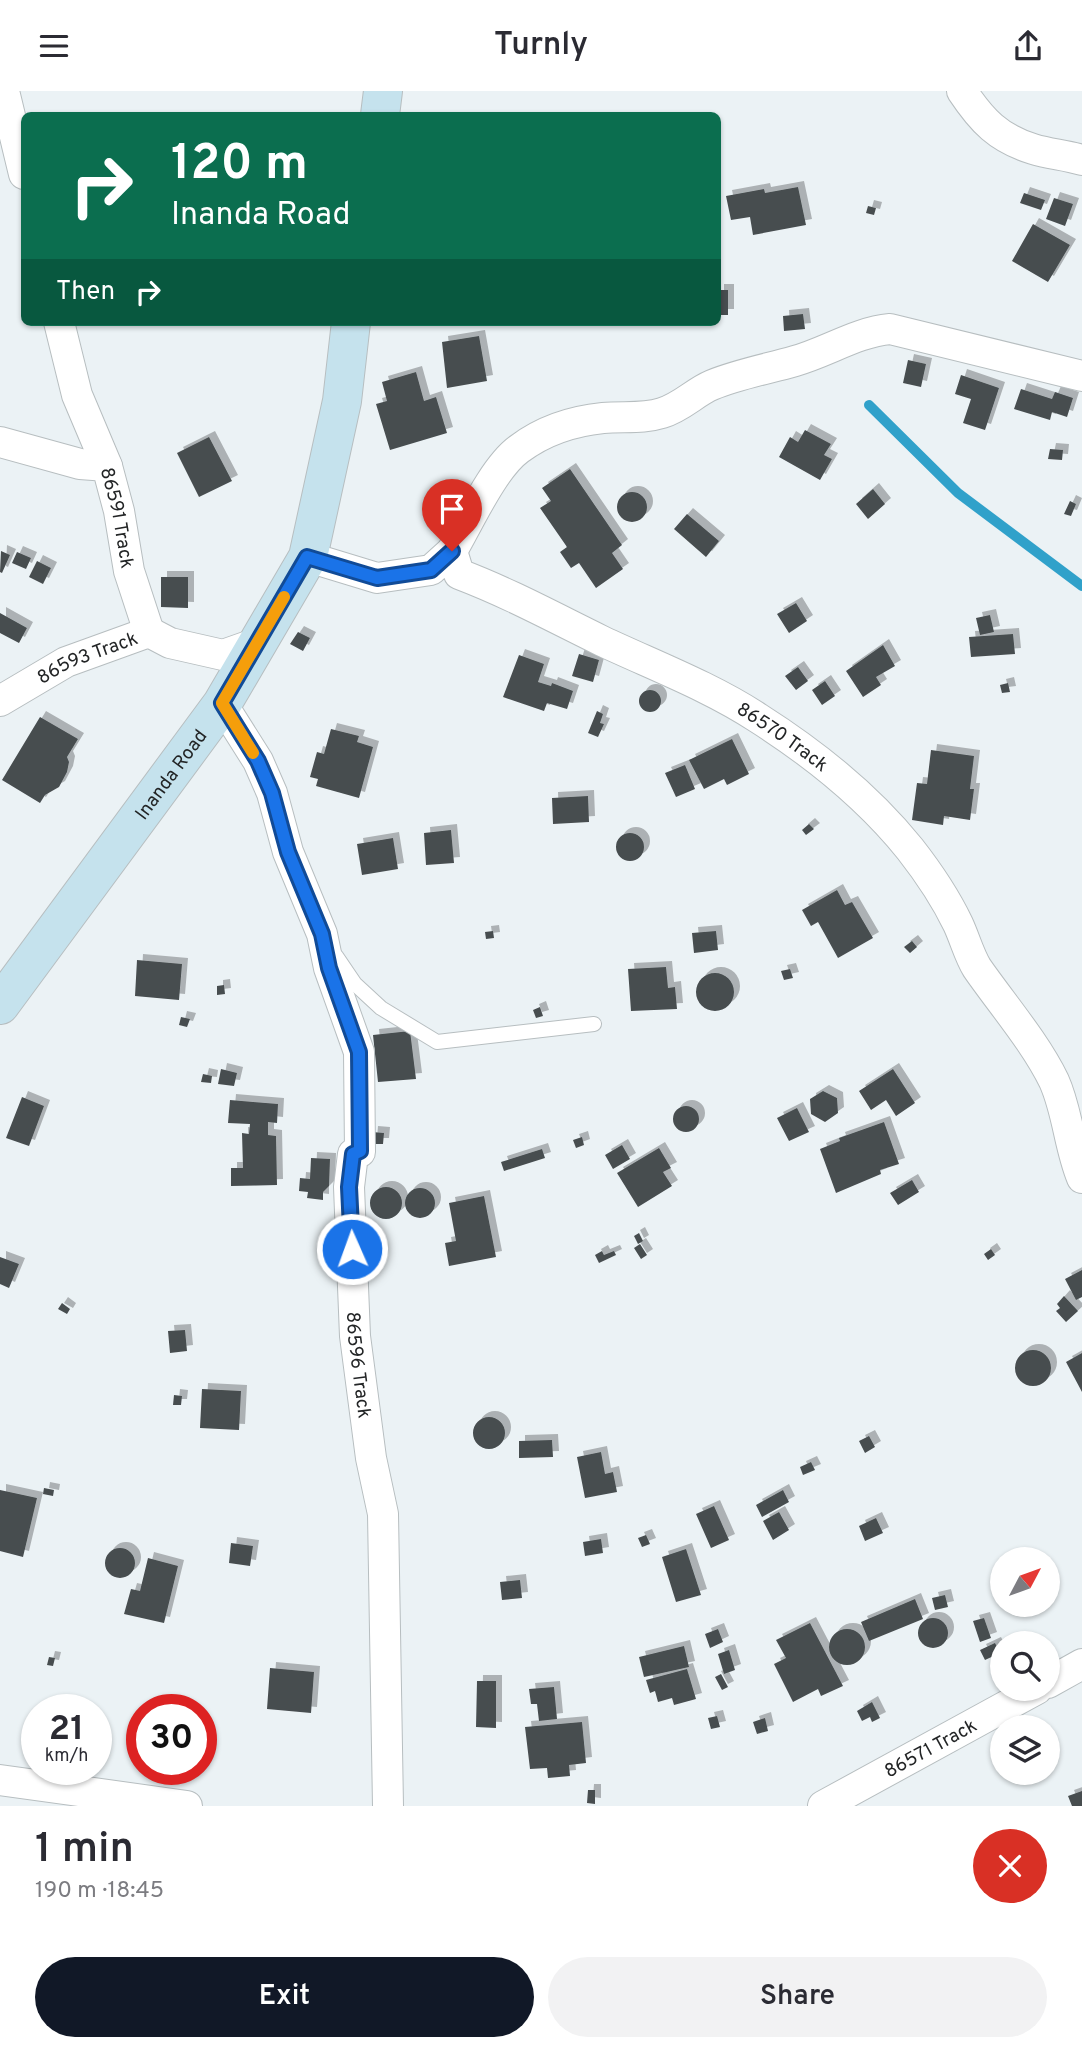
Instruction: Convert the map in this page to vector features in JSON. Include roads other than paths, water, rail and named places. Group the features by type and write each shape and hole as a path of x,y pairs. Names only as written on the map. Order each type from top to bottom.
{"street":[{"path":"4,91 21,162"},
{"path":"380,112 383,91"},
{"path":"962,91 977,114 999,135 1034,149 1082,160"},
{"path":"60,326 77,395 107,467"},
{"name":"Inanda Road","path":"0,1005 222,703 307,557 342,401 351,326"},
{"path":"307,557 377,578 431,570 452,551 502,466 516,451 537,436 602,418 664,413 687,403 709,386 796,361 873,331 890,329 1082,376"},
{"name":"86591 Track","path":"0,442 80,464 107,467 119,511 129,571 149,632"},
{"name":"86570 Track","path":"452,551 458,574 506,592 758,717 867,803 909,848 944,897 977,967 1041,1058 1058,1091 1071,1148 1082,1178"},
{"name":"86593 Track","path":"0,701 66,662 149,632 170,643 223,655 257,643"},
{"name":"86596 Track","path":"222,703 258,761 272,793 290,859 322,934 329,968 359,1052 360,1151 353,1154 349,1187 355,1336 372,1458 383,1514 388,1806"},
{"path":"1060,1676 1082,1664"},
{"name":"86571 Track","path":"823,1806 1015,1701"},
{"path":"0,1780 187,1806"}],"lane":[{"path":"322,934 355,984 381,1008 437,1042 594,1024"}],"waterway":[{"path":"869,405 958,493 1082,586"}]}
